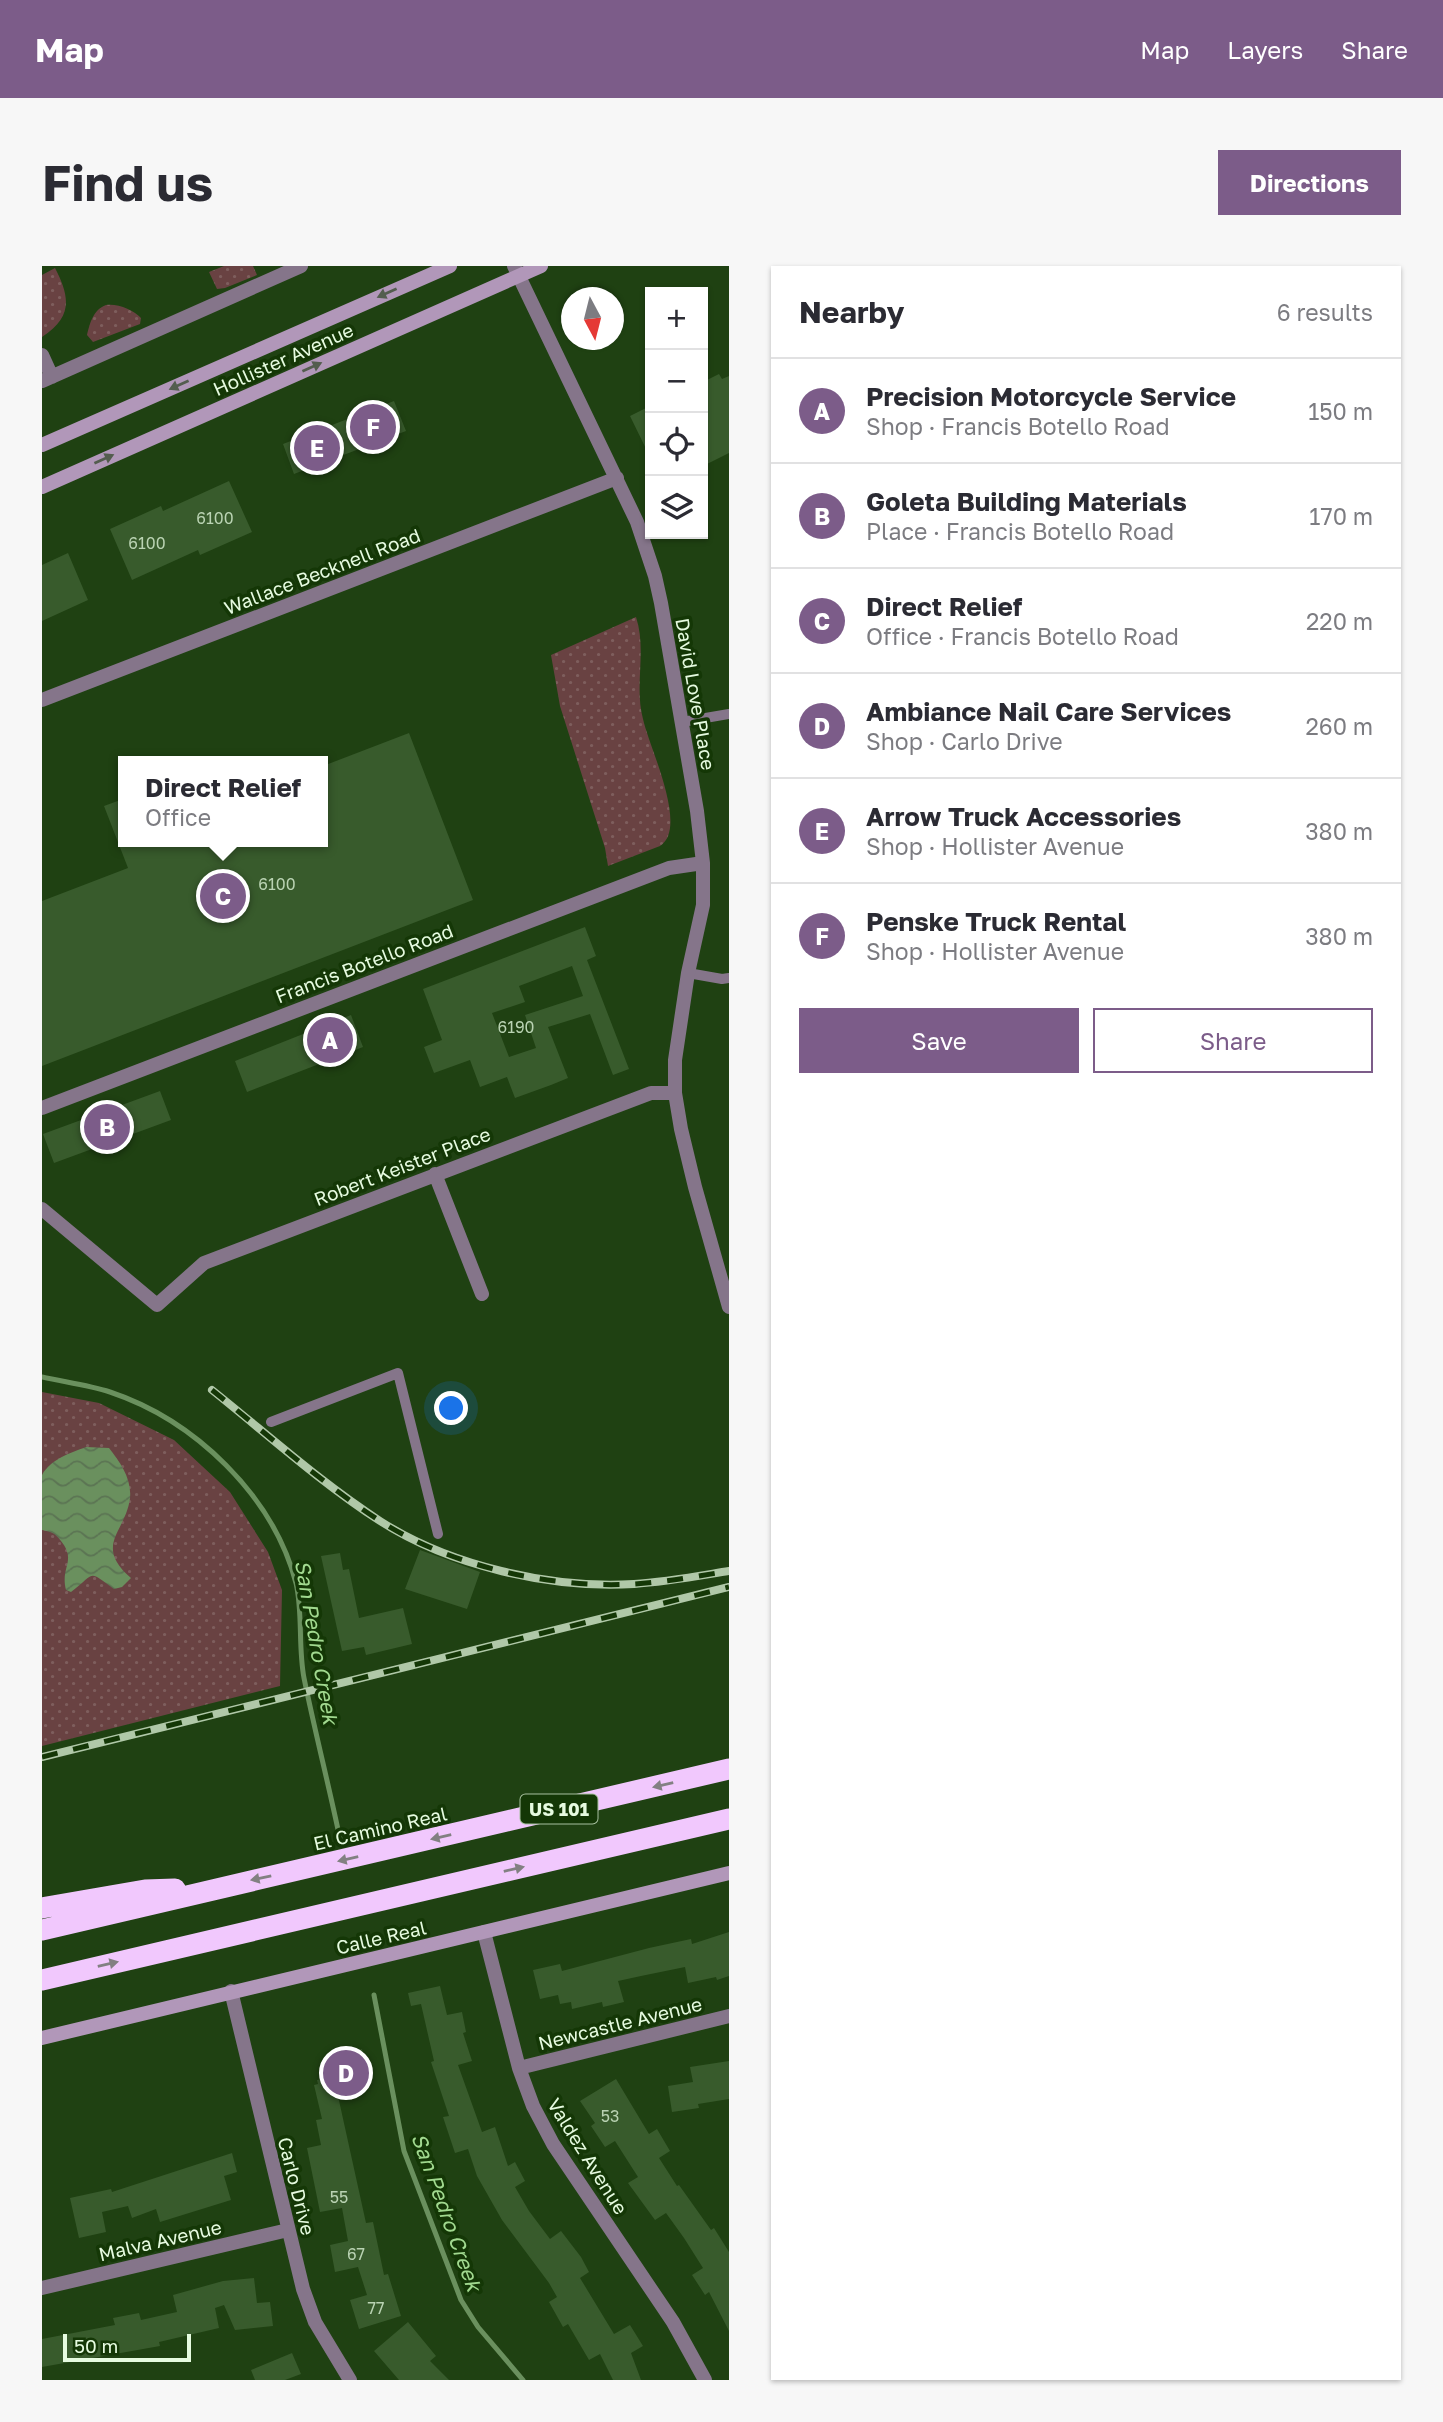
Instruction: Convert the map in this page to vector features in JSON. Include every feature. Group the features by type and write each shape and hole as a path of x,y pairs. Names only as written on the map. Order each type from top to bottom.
{"highway":[{"name":"El Camino Real","path":"42,1930 729,1769"},
{"name":"US 101","path":"42,1980 729,1819"},
{"path":"42,1908 145,1889 216,1888"}],"main road":[{"name":"Hollister Avenue","path":"42,444 450,266"},
{"name":"Hollister Avenue","path":"42,487 516,271 541,266"},
{"name":"Calle Real","path":"42,2038 729,1873"}],"street":[{"path":"42,355 47,379 301,266"},
{"name":"David Love Place","path":"516,271 617,478 637,522 655,576 697,811 703,863 703,905 688,973 675,1060 675,1093 695,1186 729,1307"},
{"name":"Wallace Becknell Road","path":"42,700 617,478"},
{"name":"Francis Botello Road","path":"42,1108 669,868 703,863"},
{"name":"Robert Keister Place","path":"42,1209 157,1304 204,1263 651,1093 675,1093"},
{"path":"435,1174 482,1294"},
{"name":"Valdez Avenue","path":"484,1932 519,2068 533,2106 553,2144 673,2322 705,2380"},
{"name":"Carlo Drive","path":"231,1992 303,2289 315,2322 350,2380"},
{"name":"Newcastle Avenue","path":"519,2068 729,2016"},
{"name":"Malva Avenue","path":"42,2288 288,2230"}],"lane":[{"path":"682,722 727,715 729,727"},
{"path":"688,973 729,978"},
{"path":"271,1422 398,1373 438,1534"}],"shaded area":[{"path":"224,266 253,266 257,275 217,289 209,272"},
{"path":"55,268 64,288 66,306 59,322 42,337 42,275"},
{"path":"106,305 130,310 141,318 140,324 93,342 87,335 91,322 98,310"},
{"path":"636,617 640,642 643,719 665,786 670,822 668,837 660,846 608,866 605,848 560,706 551,655"},
{"path":"42,1392 99,1403 174,1440 230,1492 268,1552 282,1590 280,1686 42,1746"}],"water":[{"path":"86,1447 109,1448 127,1478 130,1498 113,1547 114,1556 131,1578 122,1587 114,1589 92,1576 71,1592 66,1590 65,1582 68,1559 66,1548 51,1532 42,1530 42,1475 67,1454"}],"building":[{"path":"719,374 722,379 729,376 729,453 708,464 708,413 708,380"},
{"path":"394,401 406,431 294,474 283,444"},
{"path":"645,408 645,447 630,416"},
{"path":"229,481 252,532 200,555 198,550 132,580 110,529 161,506 163,511"},
{"path":"68,553 88,600 42,621 42,565"},
{"path":"409,733 473,900 42,1066 42,901 128,868 120,847 328,847 328,764"},
{"path":"118,801 118,842 104,806"},
{"path":"585,927 596,956 587,960 629,1069 613,1075 590,1014 548,1027 568,1078 551,1085 515,1098 507,1077 480,1087 470,1060 434,1073 424,1047 442,1040 423,989","holes":["572,966 583,996 525,1015 536,1048 509,1057 492,1013 525,1002 519,986"]},
{"path":"351,1015 363,1047 247,1092 235,1061"},
{"path":"160,1091 171,1120 54,1163 43,1134"},
{"path":"420,1550 480,1572 467,1609 405,1589"},
{"path":"340,1553 343,1570 349,1569 359,1618 403,1608 412,1644 366,1655 364,1647 342,1651 321,1556"},
{"path":"729,1932 729,1976 688,1983 685,1967 618,1981 624,2002 603,2007 602,2002 572,2009 571,2002 560,2004 558,1995 540,1999 533,1970 560,1964 562,1971 691,1939 692,1944"},
{"path":"440,1986 447,2015 462,2012 466,2032 463,2033 472,2061 458,2065 482,2132 495,2127 508,2166 515,2162 525,2181 515,2187 529,2211 550,2239 561,2231 581,2257 589,2272 580,2278 614,2334 630,2325 643,2346 631,2353 641,2380 613,2380 600,2354 589,2360 568,2324 563,2327 549,2302 557,2297 502,2220 477,2176 468,2149 455,2153 443,2117 449,2116 431,2062 434,2061 421,2004 411,2006 408,1993"},
{"path":"362,2049 367,2069 360,2071 364,2089 338,2096 366,2223 373,2222 384,2275 388,2274 401,2316 359,2329 350,2300 367,2295 358,2267 335,2272 330,2245 348,2241 342,2208 320,2212 307,2148 321,2145 316,2120 322,2119 314,2085 318,2084 317,2080 333,2076 328,2057"},
{"path":"729,2061 729,2099 698,2104 699,2108 672,2112 668,2086 693,2082 690,2067"},
{"path":"616,2079 649,2134 657,2129 670,2151 659,2158 677,2186 679,2185 711,2230 714,2228 729,2252 729,2331 709,2292 705,2295 692,2275 703,2268 684,2238 666,2213 655,2220 628,2183 638,2177 615,2141 605,2147 591,2126 595,2123 580,2101"},
{"path":"232,2153 237,2172 224,2176 231,2200 160,2222 156,2209 132,2218 128,2206 102,2212 106,2232 79,2238 70,2198 111,2189 112,2192"},
{"path":"254,2278 257,2303 270,2302 273,2326 235,2330 224,2305 215,2308 219,2328 159,2342 160,2346 42,2367 42,2339 115,2325 113,2318 139,2313 141,2320 177,2312 173,2295 223,2281"},
{"path":"408,2322 436,2356 430,2361 449,2380 399,2380 374,2351"},
{"path":"292,2353 301,2374 285,2380 255,2380 251,2370"}],"waterway":[{"name":"San Pedro Creek","path":"42,1377 110,1392 171,1421 226,1465 249,1491 269,1520 285,1551 296,1583 304,1678 340,1839"},
{"name":"San Pedro Creek","path":"374,1995 404,2151 461,2300 478,2327 523,2380"}],"railway":[{"path":"212,1390 315,1474 380,1521 438,1551 469,1562 536,1578 602,1585 658,1582 729,1571"},
{"path":"42,1757 729,1587"}],"place":[{"name":"Penske Truck Rental","path":"373,427"},
{"name":"Arrow Truck Accessories","path":"317,448"},
{"name":"Direct Relief","path":"223,896"},
{"name":"Precision Motorcycle Service","path":"330,1040"},
{"name":"Goleta Building Materials","path":"107,1127"},
{"name":"Ambiance Nail Care Services","path":"346,2073"}]}
